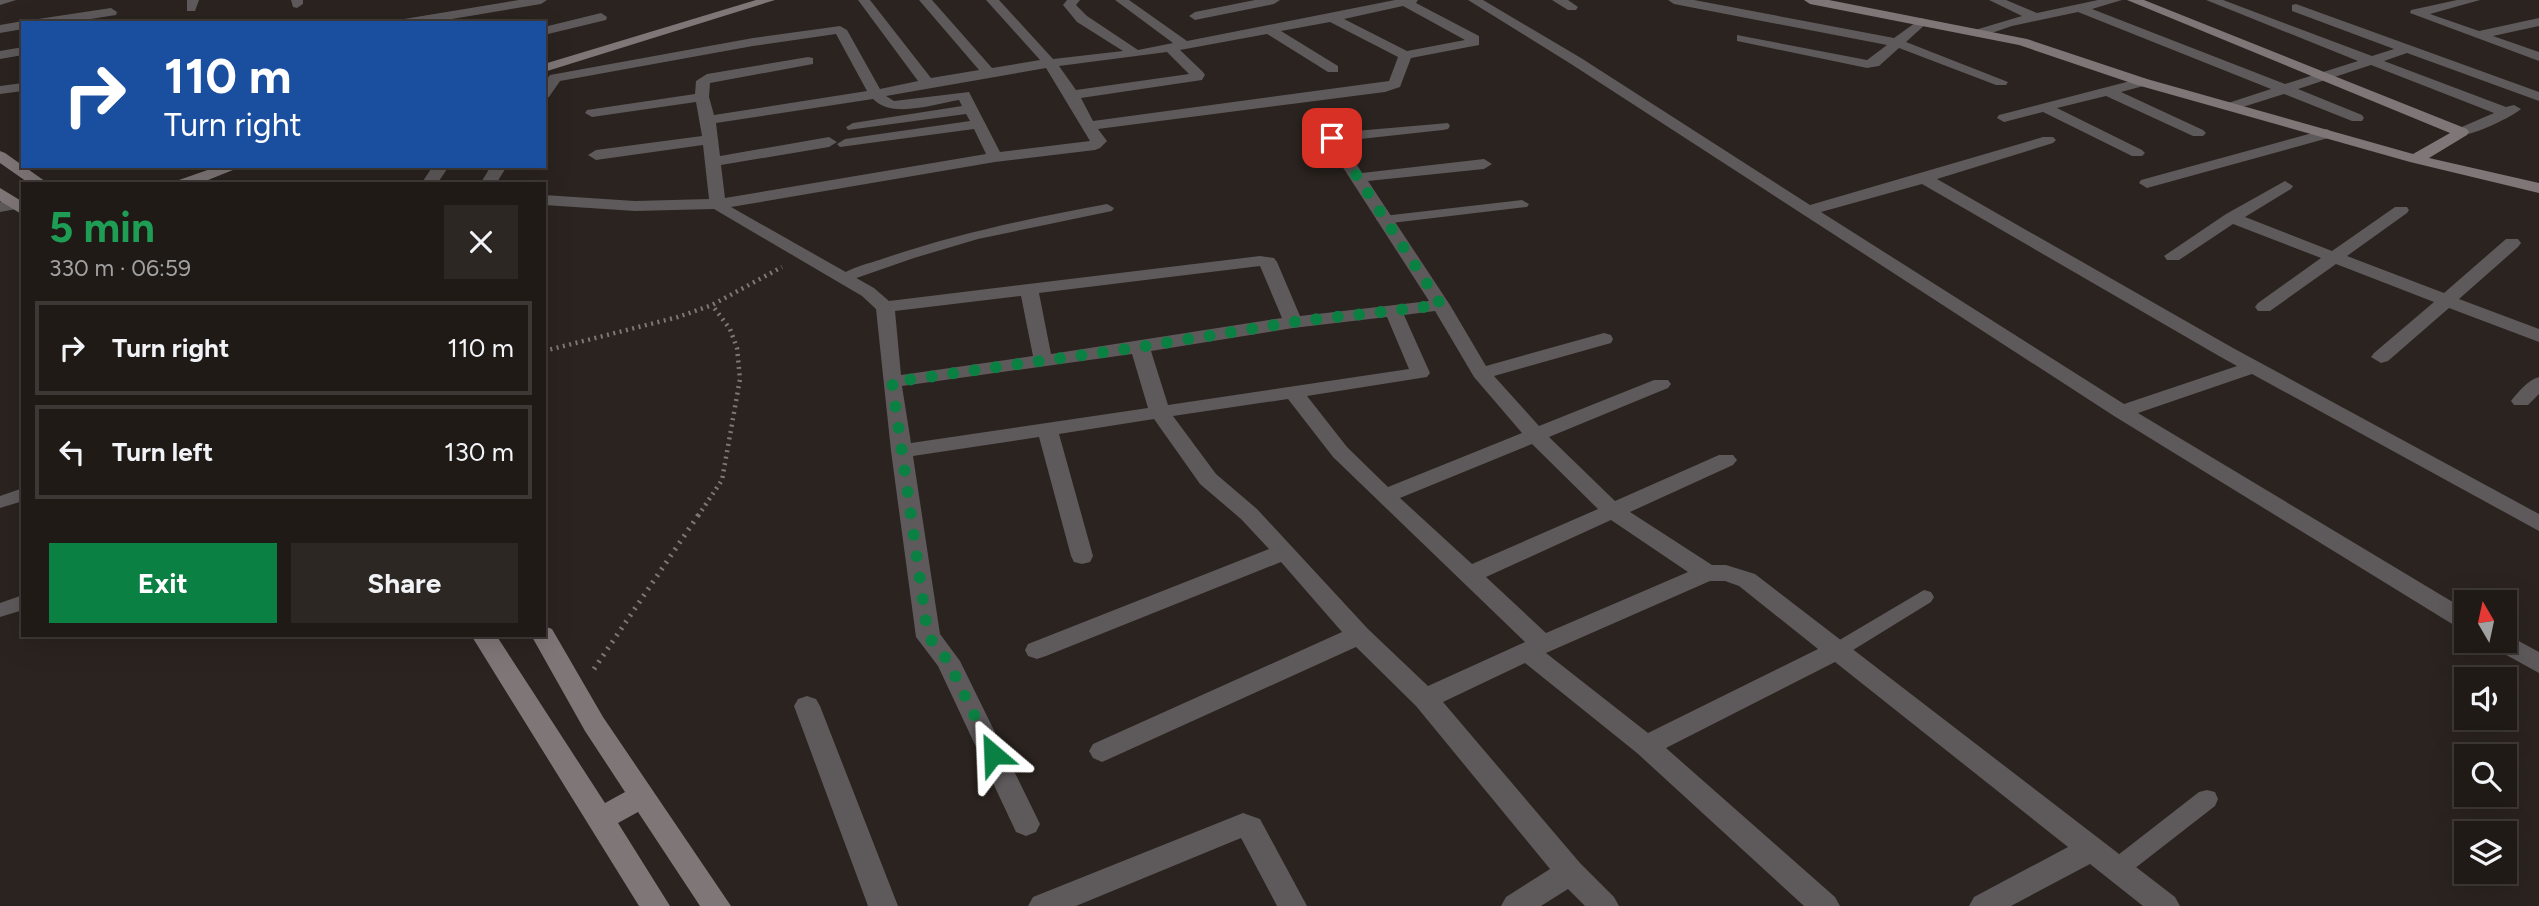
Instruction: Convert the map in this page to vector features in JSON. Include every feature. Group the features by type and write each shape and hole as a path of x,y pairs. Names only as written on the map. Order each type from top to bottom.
{"street":[{"path":"0,1 10,0"},
{"path":"456,14 468,0"},
{"path":"416,21 541,0"},
{"path":"548,72 747,3 769,0"},
{"path":"864,0 927,83"},
{"path":"925,0 988,72"},
{"path":"546,200 635,206 718,204 995,157 1095,145 1099,141 1072,95 1049,63 992,0"},
{"path":"1074,0 1069,5 1082,19 1136,54"},
{"path":"1121,0 1186,46"},
{"path":"1195,16 1274,0"},
{"path":"1474,0 1576,61 2121,412 2302,525 2454,614"},
{"path":"1558,0 1572,6"},
{"path":"1674,0 1715,3 1897,43 2001,82"},
{"path":"1810,0 2022,42 2230,107 2415,159 2539,188"},
{"path":"1995,0 2035,17"},
{"path":"1980,33 2035,17 2116,0"},
{"path":"2133,0 2462,132"},
{"path":"2212,0 2508,113"},
{"path":"2474,0 2416,13 2539,57"},
{"path":"708,120 876,94 988,72 1186,46 1406,1 1474,41 1405,55 1332,18"},
{"path":"2079,8 2357,118"},
{"path":"2296,8 2539,97"},
{"path":"50,21 111,11"},
{"path":"546,31 601,17"},
{"path":"1742,38 1867,64 1874,63 1922,22"},
{"path":"2477,35 2539,22"},
{"path":"0,29 21,25"},
{"path":"548,72 840,30 876,94 885,103 894,105 964,95 995,157"},
{"path":"1270,30 1333,69"},
{"path":"1072,95 1197,77 1170,48"},
{"path":"2230,107 2407,49"},
{"path":"0,55 21,51"},
{"path":"1088,126 1385,88 1395,84 1405,55"},
{"path":"808,61 705,79 702,97 708,120 708,140 718,204 729,213 868,292 885,307 901,451 928,636 948,661 1026,824"},
{"path":"2004,118 2143,82"},
{"path":"0,90 21,87"},
{"path":"2107,91 2198,133"},
{"path":"592,113 702,97"},
{"path":"2415,159 2462,132 2539,97"},
{"path":"2045,108 2137,153"},
{"path":"853,127 971,109"},
{"path":"845,144 979,124"},
{"path":"1443,126 1332,138 1383,220 1441,305 1481,373 1535,435 1613,511 1707,573"},
{"path":"2147,183 2326,134"},
{"path":"596,155 708,140"},
{"path":"1808,211 2048,140"},
{"path":"711,162 829,142"},
{"path":"0,156 38,182"},
{"path":"1356,178 1484,164"},
{"path":"188,182 230,168"},
{"path":"1924,178 2253,367 2539,524"},
{"path":"2173,256 2285,186"},
{"path":"0,194 15,207"},
{"path":"2264,307 2401,210"},
{"path":"2232,218 2539,336"},
{"path":"2381,357 2512,243"},
{"path":"885,307 1260,261 1268,262 1293,322"},
{"path":"1028,289 1043,361"},
{"path":"892,382 1293,322 1441,305"},
{"path":"901,451 1420,373 1394,312"},
{"path":"1481,373 1604,339"},
{"path":"1140,347 1160,413 1208,479 1249,514 1359,635 1425,699 1570,872 1604,906"},
{"path":"2121,412 2253,367"},
{"path":"2521,401 2539,383"},
{"path":"1385,496 1661,384"},
{"path":"1294,393 1340,452 1468,575 1535,648 1825,906"},
{"path":"1046,429 1082,556"},
{"path":"1468,575 1726,460"},
{"path":"1037,650 1285,552"},
{"path":"1425,699 1707,573 1726,573 1747,580 2165,906"},
{"path":"1102,751 1359,635"},
{"path":"483,637 655,906"},
{"path":"544,637 641,796 716,906"},
{"path":"1646,746 1838,650"},
{"path":"2517,651 2539,664"},
{"path":"807,706 883,906"},
{"path":"600,820 641,796"},
{"path":"1043,906 1247,825 1292,906"},
{"path":"1983,906 2091,849"},
{"path":"1516,906 1570,872"}],"lane":[{"path":"1383,220 1522,204"},
{"path":"845,278 951,240 1014,224 1107,208"},
{"path":"0,502 21,495"},
{"path":"1838,650 1924,597"},
{"path":"0,611 21,603"},
{"path":"2117,869 2207,799"}],"path":[{"path":"546,351 626,332 712,305 746,289 804,254"},
{"path":"577,693 722,480 740,379 737,348 730,329 712,305"}],"route":[{"path":"993,754 948,661 928,636 892,382 1293,322 1441,305 1332,138"}]}
